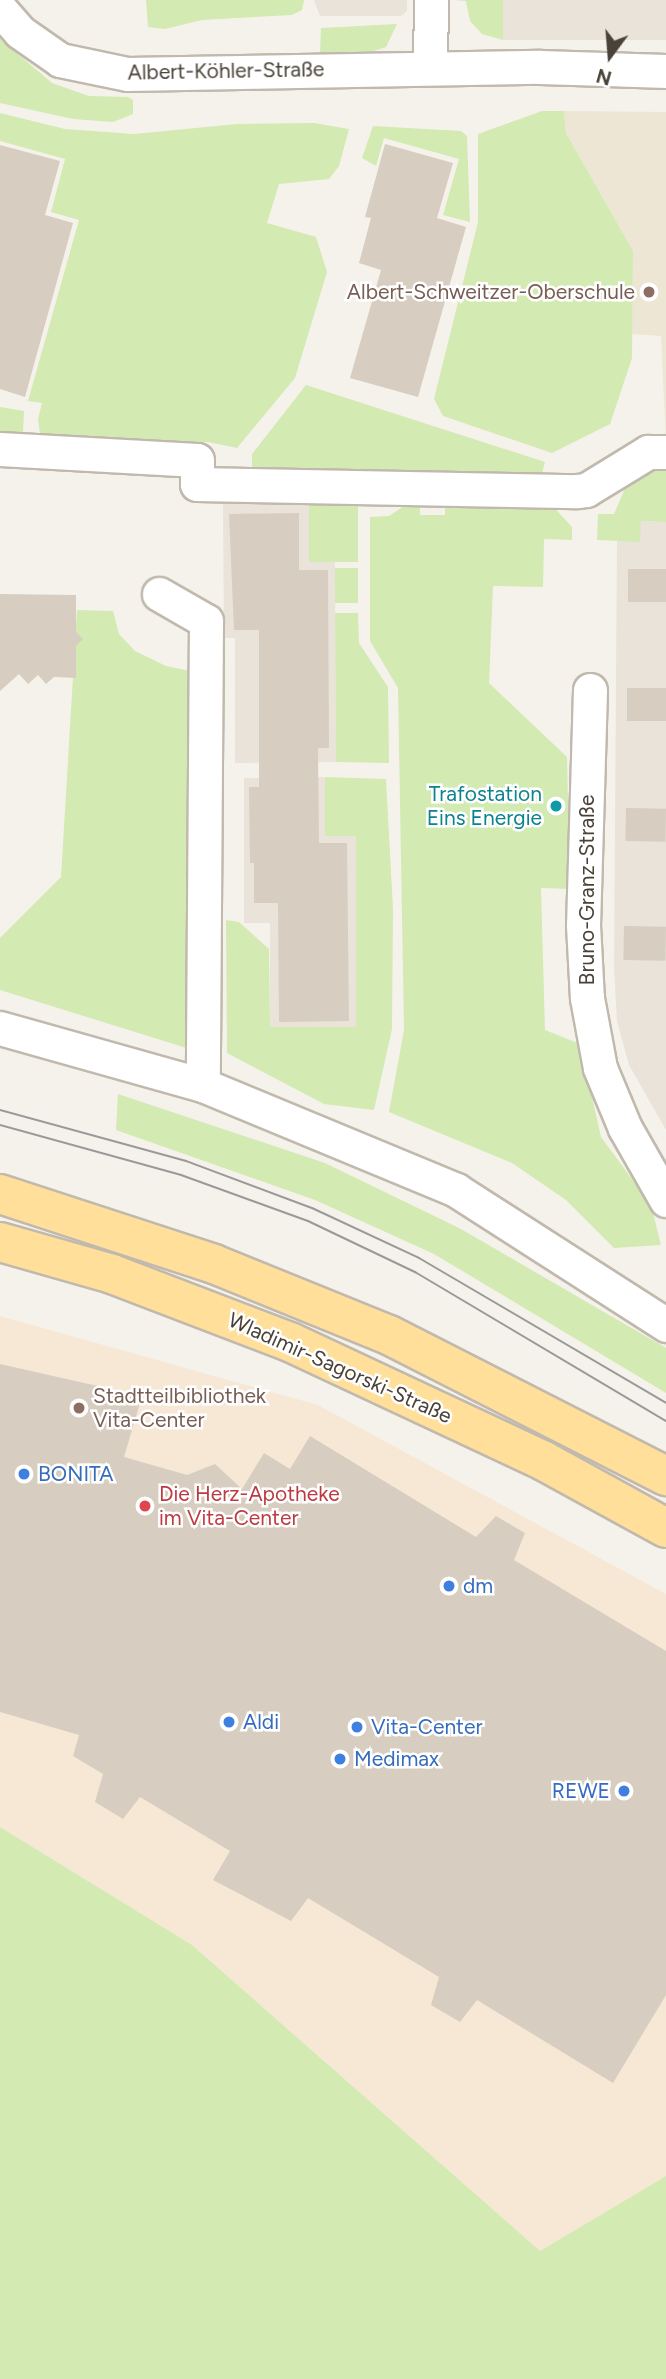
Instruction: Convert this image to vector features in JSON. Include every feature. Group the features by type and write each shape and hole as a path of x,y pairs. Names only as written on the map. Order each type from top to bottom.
{"main road":[{"path":"0,1194 214,1264 389,1335 666,1476"},
{"name":"Wladimir-Sagorski-Straße","path":"0,1242 112,1274 290,1342 544,1461 666,1528"}],"street":[{"path":"430,68 431,0"},
{"name":"Albert-Köhler-Straße","path":"0,9 20,32 60,60 127,74 430,68 666,71"},
{"path":"0,449 197,460 197,484 577,491 586,490 648,452 666,452"},
{"path":"159,594 206,621 203,1085"},
{"name":"Bruno-Granz-Straße","path":"590,690 583,925 587,998 600,1068 625,1128 666,1200"},
{"path":"0,1028 203,1085 456,1190 666,1325"}],"shaded area":[{"path":"314,0 407,0 407,11 401,16 320,16"},
{"path":"503,0 666,0 666,40 503,40"},
{"name":"Albert-Schweitzer-Oberschule","path":"564,111 666,112 666,442 661,336 632,334 633,251 566,133"},
{"path":"309,503 310,562 335,562 336,762 235,763 235,638 224,638 223,504"},
{"path":"641,521 666,522 666,1130 629,1065 617,1021 614,968 617,541 639,541"},
{"path":"325,777 325,836 356,836 356,1027 270,1027 270,923 244,923 244,778"},
{"name":"Vita-Center","path":"0,1316 318,1405 666,1594 666,2176 540,2251 192,1945 0,1827"}],"green space":[{"path":"146,0 304,0 302,10 292,15 202,20 165,29 148,27"},
{"path":"453,0 503,0 503,40 482,34 470,21 466,1"},
{"path":"397,24 386,47 365,54 320,54 321,28"},
{"path":"0,39 52,83 89,96 128,97 133,100 133,114 113,122 73,119 0,103"},
{"path":"542,111 564,111 566,133 633,251 632,358 610,424 552,453 443,416 434,399 478,222 478,134"},
{"path":"0,113 65,129 134,134 237,124 314,123 349,129 339,166 329,179 279,184 267,223 316,237 327,272 295,378 237,448 208,442 48,442 40,434 38,419 42,403 28,401 79,220 51,212 65,159 0,141"},
{"path":"373,126 461,131 467,136 470,222 443,215 459,159 384,138 376,166 362,158"},
{"path":"306,385 545,462 541,477 252,481 252,454"},
{"path":"0,407 24,411 23,432 5,443 0,442"},
{"path":"666,463 666,522 641,521 640,542 597,540 598,514 614,514 626,486"},
{"path":"410,502 420,502 420,515 445,515 445,502 550,503 572,527 572,540 544,539 543,587 493,586 489,683 567,757 570,889 541,888 545,1030 580,1044 601,1137 651,1205 661,1245 614,1248 566,1200 512,1163 389,1112 404,1030 398,688 370,641 370,517 389,516"},
{"path":"309,503 358,503 358,562 309,562"},
{"path":"335,568 358,568 358,603 335,603"},
{"path":"77,610 113,611 119,634 135,651 166,666 195,672 193,1050 0,990 0,938 61,877"},
{"path":"335,613 358,613 359,643 388,687 389,763 336,762"},
{"path":"325,777 386,779 393,909 392,1029 374,1110 324,1104 227,1053 226,920 239,922 269,949 270,1027 356,1027 356,836 325,836"},
{"path":"118,1094 325,1163 461,1229 666,1348 666,1393 434,1254 315,1200 116,1130"},
{"path":"0,1827 192,1945 540,2251 666,2176 666,2379 0,2379"}],"building":[{"path":"385,144 453,163 437,218 466,227 418,397 350,378 381,270 359,263 371,218 365,217"},
{"path":"0,145 60,161 45,215 73,223 25,397 0,389"},
{"path":"299,513 299,570 328,570 329,748 318,748 319,843 347,843 349,1021 279,1022 278,903 254,903 254,863 250,863 249,787 259,787 259,630 234,630 229,514"},
{"path":"628,569 666,569 666,602 628,602"},
{"path":"0,594 76,595 76,632 83,639 76,646 76,678 54,677 46,684 38,675 28,684 19,674 0,691"},
{"path":"627,688 666,688 666,721 627,721"},
{"path":"626,808 666,809 665,842 625,841"},
{"path":"624,926 666,927 665,961 623,960"},
{"name":"Vita-Center","path":"0,1364 142,1396 124,1457 187,1475 215,1464 242,1489 264,1453 290,1469 310,1436 476,1537 496,1516 525,1533 514,1560 666,1651 666,1995 613,2083 477,2000 460,2022 431,2005 439,1977 308,1898 291,1921 213,1880 230,1851 140,1797 123,1819 95,1802 103,1774 73,1756 79,1735 0,1712"}],"tram line":[{"path":"0,1110 186,1161 312,1208 419,1258 666,1403"},
{"path":"0,1125 181,1175 308,1221 415,1272 666,1421"}],"place":[{"name":"Albert-Schweitzer-Oberschule","path":"649,292"},
{"name":"Trafostation Eins Energie","path":"556,806"},
{"name":"Stadtteilbibliothek Vita-Center","path":"79,1408"},
{"name":"BONITA","path":"24,1474"},
{"name":"Die Herz-Apotheke im Vita-Center","path":"145,1506"},
{"name":"dm","path":"449,1586"},
{"name":"Aldi","path":"229,1722"},
{"name":"Vita-Center","path":"357,1727"},
{"name":"Medimax","path":"340,1759"},
{"name":"REWE","path":"624,1791"}]}
